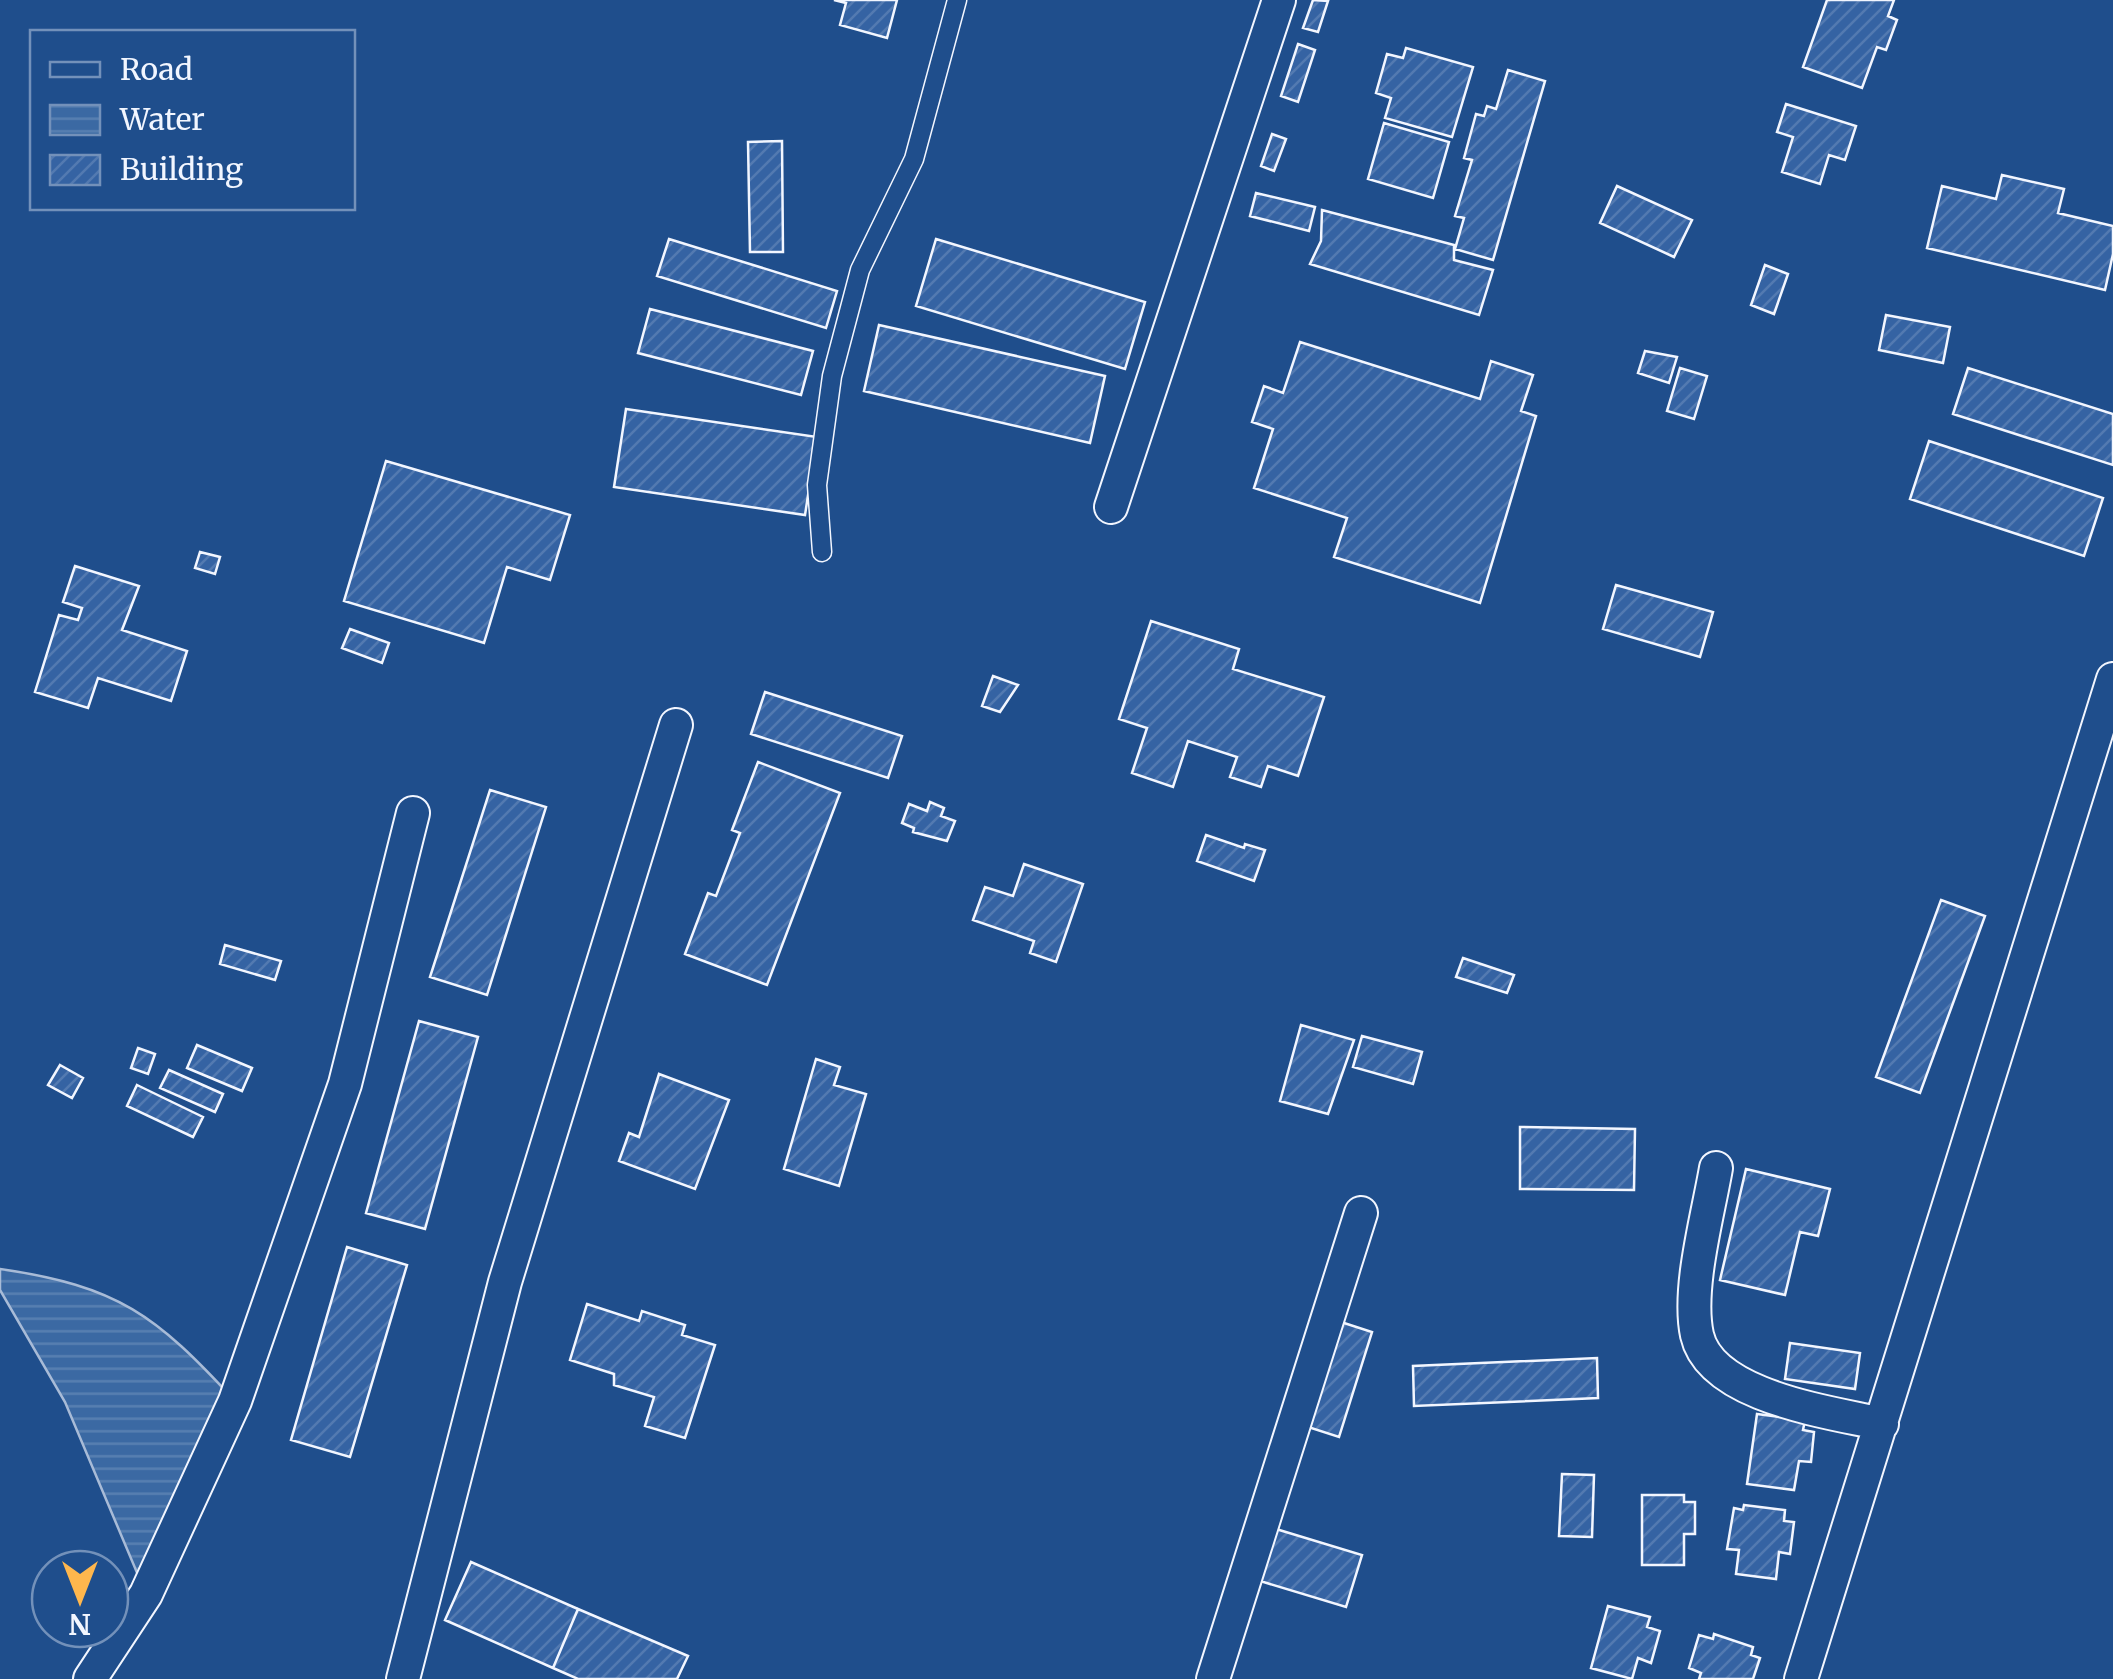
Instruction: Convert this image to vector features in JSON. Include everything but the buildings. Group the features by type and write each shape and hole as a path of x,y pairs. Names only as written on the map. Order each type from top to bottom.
{"street":[{"path":"1111,507 1279,0"},
{"path":"1800,1679 2113,680"},
{"path":"403,1679 506,1282 676,724"},
{"path":"90,1679 146,1594 236,1401 345,1084 414,812"},
{"path":"1716,1168 1694,1303 1697,1337 1710,1360 1730,1377 1769,1397 1882,1424"},
{"path":"1213,1679 1361,1213"}],"lane":[{"path":"822,552 818,485 832,376 860,270 914,159 957,0"}],"water":[{"path":"0,1269 41,1276 105,1296 132,1309 182,1346 235,1401 146,1594 65,1402 0,1290"}]}
